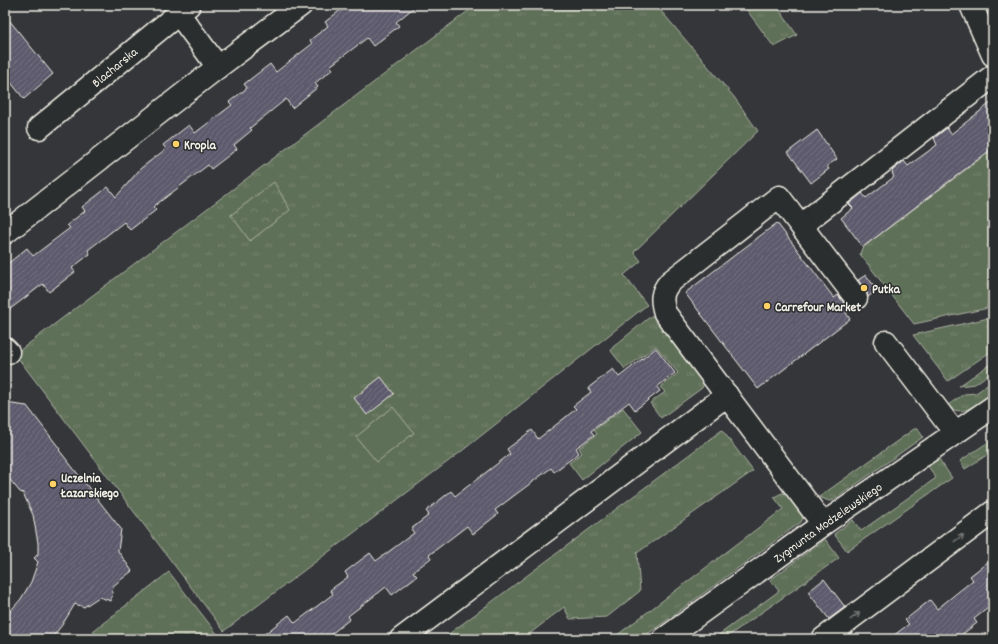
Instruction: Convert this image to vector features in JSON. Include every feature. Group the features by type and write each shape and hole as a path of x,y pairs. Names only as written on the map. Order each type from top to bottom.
{"street":[{"path":"5,233 218,67 301,5"},
{"path":"972,5 993,55"},
{"path":"184,9 218,67"},
{"name":"Blacharska","path":"39,128 184,9"},
{"path":"800,225 993,76"},
{"path":"823,524 665,313 661,301 664,289 670,282 779,197 856,298"},
{"path":"886,342 955,433"},
{"path":"401,639 727,395"},
{"name":"Zygmunta Modzelewskiego","path":"664,639 823,524 993,406"},
{"path":"823,639 993,512"}],"green space":[{"path":"476,5 656,5 734,97 758,131 634,252 641,261 624,275 647,305 458,454 224,631 15,354"},
{"path":"743,5 776,5 797,35 774,47"},
{"path":"993,149 993,307 914,324 860,254 862,248"},
{"path":"274,182 290,210 250,241 231,215"},
{"path":"651,316 654,316 705,381 702,388 661,418 650,403 665,392 660,387 678,373 656,346 625,369 611,351 613,347"},
{"path":"993,317 993,350 948,381 913,335"},
{"path":"993,362 993,371 975,384 959,386"},
{"path":"993,381 993,392 971,408 959,411 948,405 964,394 976,393"},
{"path":"393,407 414,433 377,462 356,437"},
{"path":"623,408 642,432 582,480 569,463 582,453 579,448 597,434 594,430"},
{"path":"914,429 918,429 923,437 834,500 829,501 819,497"},
{"path":"722,430 753,471 637,553 640,591 607,617 570,619 564,607 523,639 442,639"},
{"path":"993,439 993,451 965,469 960,461"},
{"path":"939,459 952,478 847,551 834,534 853,520 861,531 936,478 928,466"},
{"path":"782,493 786,493 804,513 801,522 641,639 612,639 783,509 774,497"},
{"path":"825,539 839,558 724,639 713,639 779,591 770,580"},
{"path":"169,572 218,635 213,639 99,639 93,631"}],"building":[{"path":"347,5 417,5 396,22 399,26 373,46 367,38 330,66 333,69 315,83 318,87 292,108 286,99 250,128 252,130 234,145 237,149 211,169 208,165 153,207 156,210 130,230 124,222 88,250 90,254 72,268 75,272 49,292 43,284 5,313 5,266 27,248 33,256 70,228 67,225 85,211 82,207 108,187 116,197 141,168 166,149 163,145 189,125 195,133 232,105 229,102 247,88 244,84 270,64 276,72 312,44 310,40 328,26 325,22"},
{"path":"5,15 53,74 24,99 5,75"},
{"path":"993,101 993,148 863,247 841,218 853,208 849,204 862,193 866,198 894,177 892,171 904,161 908,166 937,145 934,138 947,128 951,134"},
{"path":"817,130 837,159 827,166 829,169 811,183 788,152"},
{"name":"Carrefour Market","path":"777,223 834,298 838,295 846,306 851,309 846,313 850,319 758,389 685,293"},
{"path":"866,275 877,290 868,297 866,290 858,280"},
{"path":"656,348 675,373 657,387 660,391 635,410 629,402 591,431 594,435 576,448 579,453 554,472 551,468 495,510 498,514 473,534 467,526 429,555 431,558 413,572 417,576 392,595 386,587 348,616 350,619 325,639 258,639 289,615 295,623 333,594 330,590 348,577 345,572 370,553 376,561 414,533 411,529 429,515 426,511 451,491 455,496 510,454 507,449 532,430 538,439 576,409 573,406 591,392 588,388 613,369 619,377"},
{"path":"381,377 394,394 367,415 354,398"},
{"name":"Uczelnia Łazarskiego","path":"5,403 27,406 60,449 59,450 121,529 118,551 132,571 113,586 111,601 99,597 84,607 75,604 51,639 5,639 5,617 21,599 31,582 38,562 34,558 38,554 38,543 33,515 23,493 20,492 5,475"},
{"path":"993,558 993,604 974,619 977,623 956,639 889,639 909,624 905,620 930,600 937,609 973,580 970,576"},
{"path":"824,579 845,607 829,619 808,592"}],"place":[{"name":"Kropla","path":"176,144"},
{"name":"Putka","path":"864,288"},
{"name":"Carrefour Market","path":"767,306"},
{"name":"Uczelnia Łazarskiego","path":"53,484"}]}
